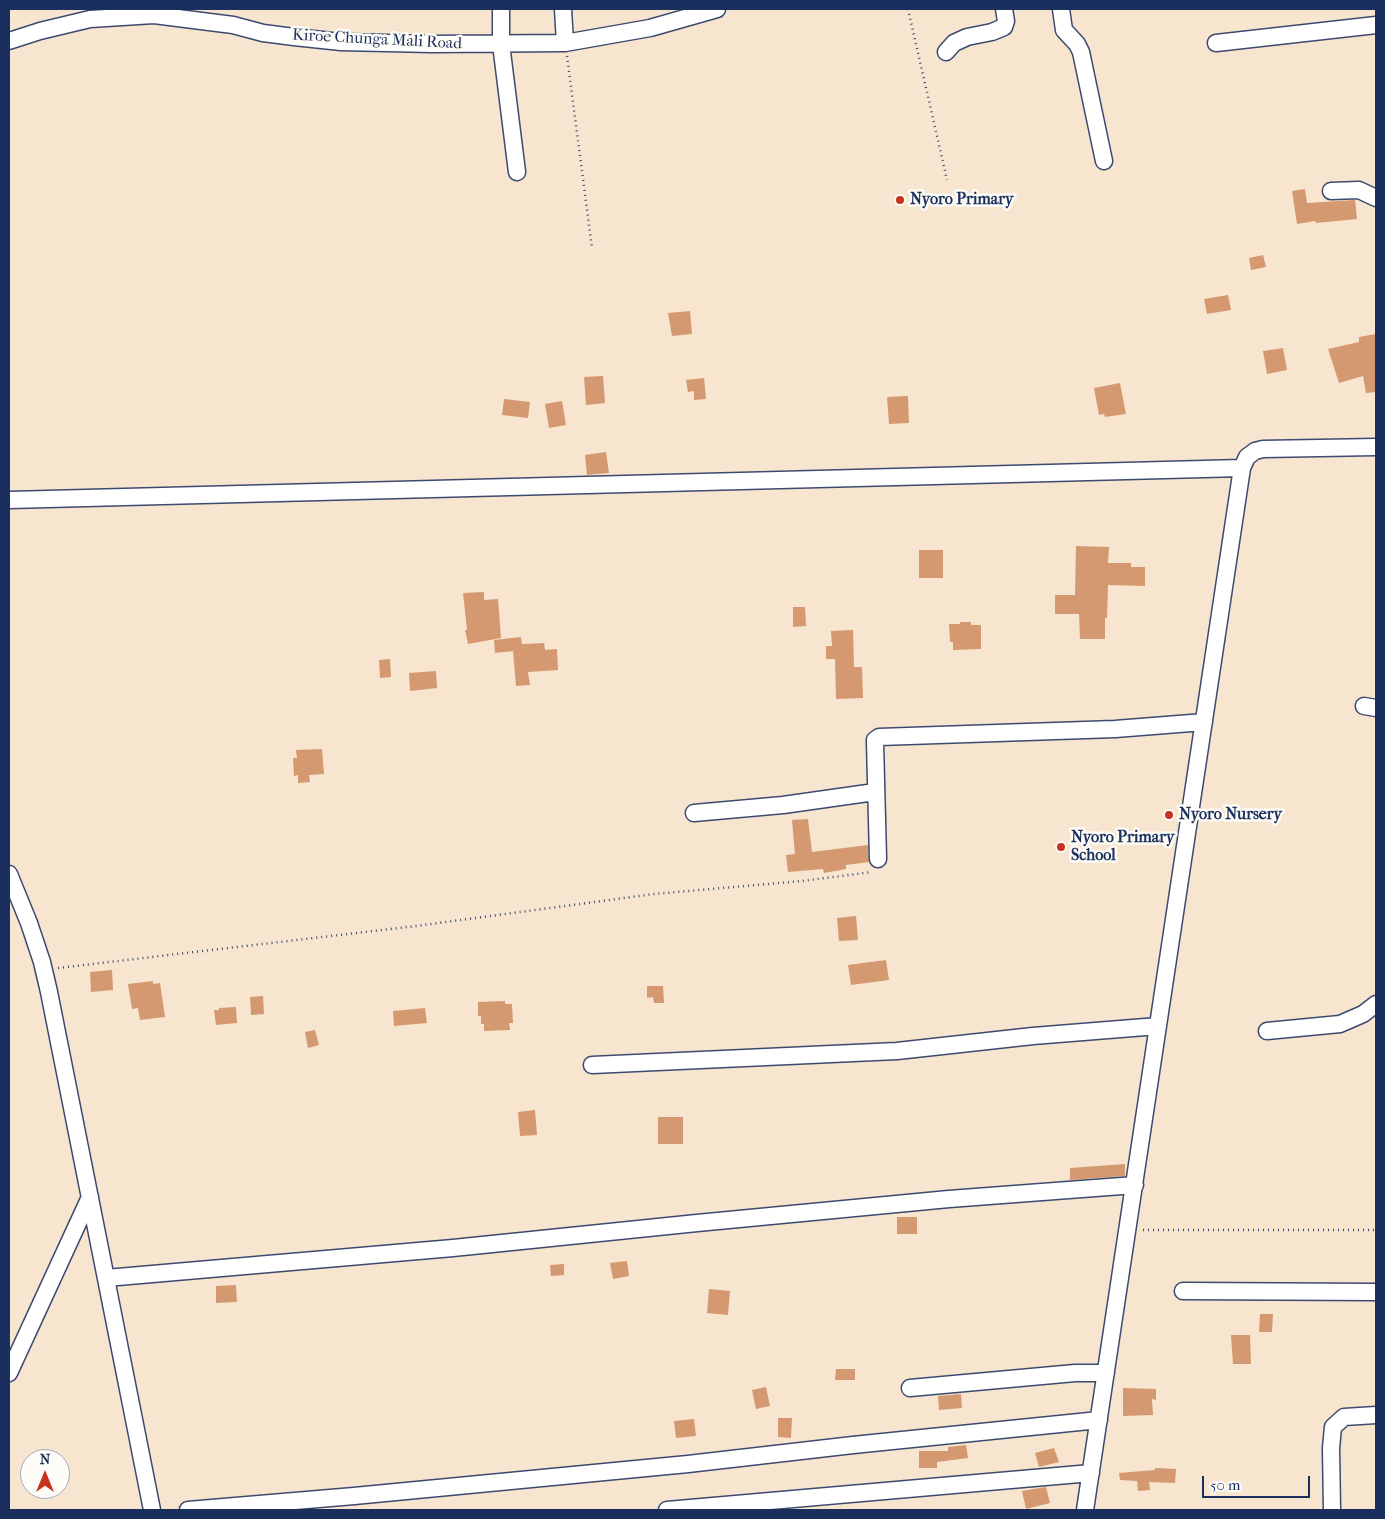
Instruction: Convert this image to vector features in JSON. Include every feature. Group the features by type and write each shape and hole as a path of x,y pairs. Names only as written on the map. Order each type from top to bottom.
{"street":[{"path":"501,9 501,44 518,172"},
{"path":"563,9 565,43"},
{"name":"Kiroe Chunga Mali Road","path":"9,41 40,31 90,20 154,16 188,18 233,25 271,34 341,42 432,44 565,43 650,28 717,9"},
{"path":"946,52 954,43 967,37 992,32 1004,27 1006,21 1004,9"},
{"path":"1061,9 1064,30 1077,44 1081,52 1104,161"},
{"path":"1216,43 1376,25"},
{"path":"1331,191 1359,190 1376,198"},
{"path":"1085,1510 1242,468 1247,457 1255,450 1376,447"},
{"path":"9,500 1242,468"},
{"path":"878,859 874,742 879,737 1115,729 1204,722"},
{"path":"694,813 875,792"},
{"path":"9,874 29,923 42,962 152,1510"},
{"path":"1267,1031 1340,1024 1363,1014 1376,1004"},
{"path":"592,1065 897,1051 1033,1036 1158,1026"},
{"path":"106,1278 443,1249 949,1199 1134,1185"},
{"path":"9,1374 90,1197"},
{"path":"1183,1292 1376,1292"},
{"path":"910,1388 1075,1373 1106,1373"},
{"path":"1332,1510 1331,1448 1333,1427 1344,1417 1376,1415"},
{"path":"188,1510 354,1496 678,1464 853,1444 1099,1420"},
{"path":"667,1510 1091,1472"}],"path":[{"path":"908,9 947,180"},
{"path":"565,43 592,248"},
{"path":"58,968 416,926 654,894 802,881 878,872 878,859"},
{"path":"1136,1230 1376,1230"}],"building":[{"path":"1305,189 1307,203 1355,200 1357,219 1297,224 1292,191"},
{"path":"1263,255 1266,267 1251,270 1249,258"},
{"path":"1228,295 1231,310 1207,314 1204,299"},
{"path":"690,311 692,334 672,336 668,313"},
{"path":"1376,334 1376,392 1366,393 1363,376 1339,383 1328,349 1359,342 1359,337"},
{"path":"1283,348 1287,370 1267,374 1263,351"},
{"path":"603,376 605,403 586,405 584,377"},
{"path":"704,378 706,399 694,400 694,391 688,392 686,380"},
{"path":"1120,383 1126,414 1105,417 1104,414 1099,415 1094,388"},
{"path":"908,396 909,423 889,424 887,397"},
{"path":"504,399 530,402 528,418 502,415"},
{"path":"562,401 566,425 549,428 545,404"},
{"path":"606,452 609,473 587,475 585,455"},
{"path":"1076,546 1109,547 1108,563 1131,563 1131,567 1145,567 1145,586 1108,585 1105,639 1080,639 1079,614 1055,614 1055,595 1075,595"},
{"path":"919,550 943,550 943,578 919,578"},
{"path":"484,592 484,600 498,599 501,638 468,644 465,630 467,630 463,593"},
{"path":"793,607 805,607 806,626 793,627"},
{"path":"960,622 971,622 971,625 981,625 981,649 953,650 953,642 950,642 949,624 960,624"},
{"path":"853,630 854,667 862,667 863,698 836,699 835,659 826,659 826,646 832,646 831,631"},
{"path":"521,637 522,644 544,643 545,650 557,649 558,670 528,672 530,685 516,686 513,651 495,653 494,640"},
{"path":"390,659 391,677 380,678 379,660"},
{"path":"436,671 437,688 410,691 409,673"},
{"path":"322,749 324,774 309,775 310,782 298,783 298,775 294,776 293,758 297,758 296,750"},
{"path":"808,819 812,852 868,845 869,862 846,865 846,869 824,873 823,869 788,872 786,855 795,854 792,820"},
{"path":"856,916 858,940 839,941 837,918"},
{"path":"886,960 889,980 851,985 848,965"},
{"path":"112,970 113,990 91,992 90,972"},
{"path":"153,981 153,984 160,983 165,1017 140,1020 138,1008 132,1009 128,984"},
{"path":"647,986 663,986 664,1003 654,1003 653,997 647,998"},
{"path":"263,996 264,1014 251,1015 250,997"},
{"path":"505,1001 505,1004 512,1004 513,1023 509,1023 510,1030 484,1031 484,1024 481,1024 481,1016 478,1016 478,1002"},
{"path":"236,1007 237,1023 216,1025 214,1010"},
{"path":"425,1008 427,1023 394,1026 393,1011"},
{"path":"315,1030 319,1045 308,1048 305,1032"},
{"path":"535,1110 537,1135 520,1136 518,1112"},
{"path":"658,1117 683,1117 683,1144 658,1144"},
{"path":"1125,1164 1125,1176 1070,1180 1070,1168"},
{"path":"897,1217 917,1217 917,1234 897,1234"},
{"path":"627,1261 629,1276 613,1279 610,1263"},
{"path":"564,1264 564,1275 551,1276 550,1265"},
{"path":"236,1285 237,1302 216,1303 216,1286"},
{"path":"709,1289 730,1291 728,1315 707,1313"},
{"path":"1260,1314 1273,1314 1272,1332 1259,1332"},
{"path":"1231,1335 1250,1335 1251,1364 1233,1364"},
{"path":"836,1369 855,1369 855,1380 835,1380"},
{"path":"766,1387 770,1406 756,1409 752,1390"},
{"path":"1123,1388 1156,1389 1156,1400 1152,1399 1153,1415 1123,1416"},
{"path":"961,1394 962,1408 939,1410 938,1396"},
{"path":"778,1418 792,1418 791,1438 778,1437"},
{"path":"694,1419 696,1436 676,1438 674,1421"},
{"path":"966,1445 968,1458 937,1462 937,1468 919,1468 919,1451 948,1451 948,1447"},
{"path":"1054,1448 1059,1462 1039,1467 1035,1453"},
{"path":"1155,1468 1176,1469 1175,1483 1149,1482 1150,1490 1138,1491 1137,1481 1120,1480 1119,1473 1155,1470"},
{"path":"1046,1487 1050,1503 1026,1509 1022,1491"}],"place":[{"name":"Nyoro Primary","path":"900,200"},
{"name":"Nyoro Nursery","path":"1169,815"},
{"name":"Nyoro Primary School","path":"1061,847"}]}
